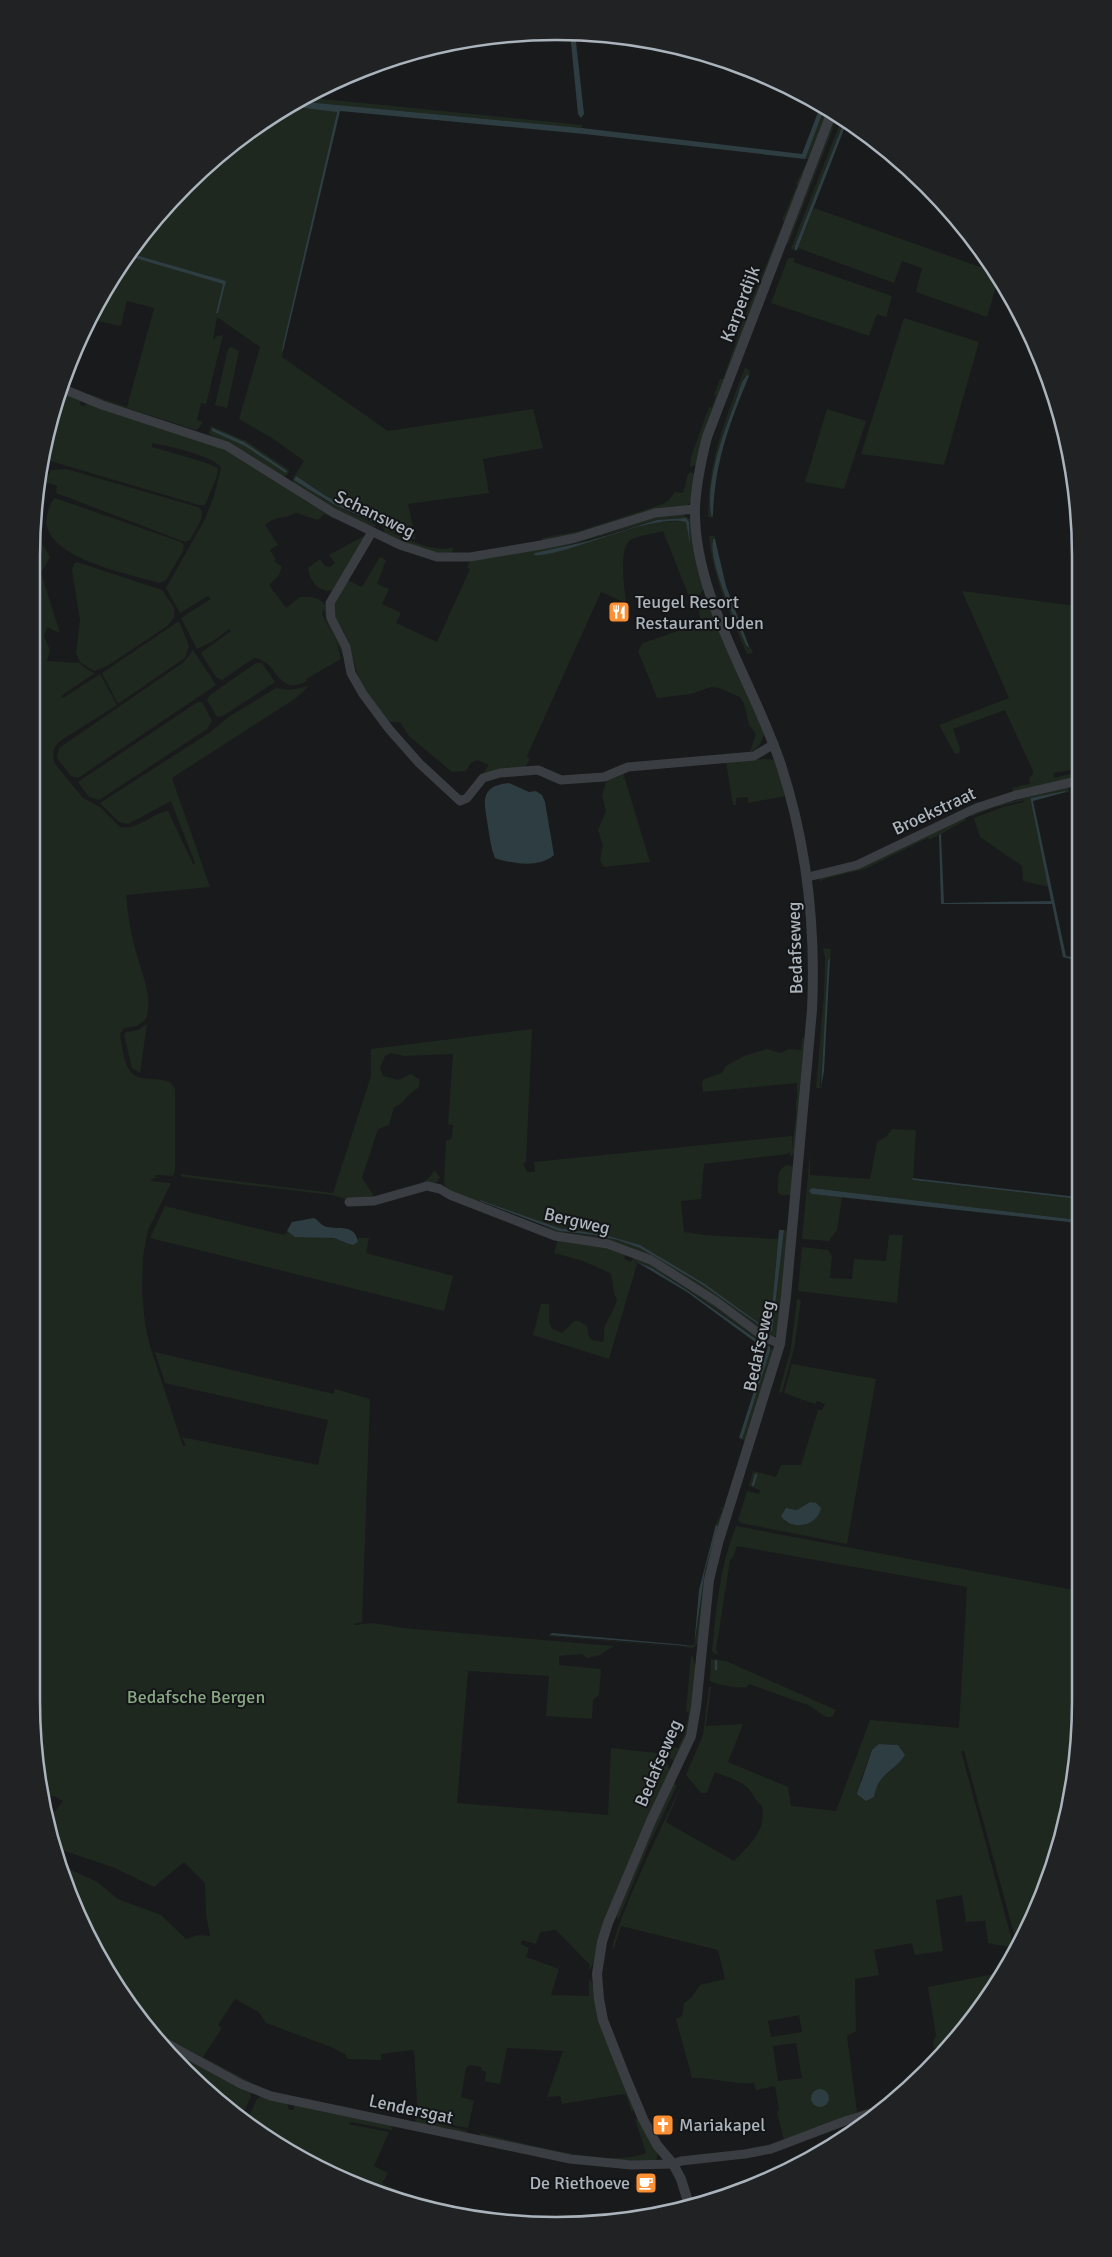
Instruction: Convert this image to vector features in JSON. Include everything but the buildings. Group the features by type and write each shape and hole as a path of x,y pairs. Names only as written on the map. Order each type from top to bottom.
{"street":[{"name":"Karperdijk","path":"695,509 700,466 706,437 829,118"},
{"name":"Schansweg","path":"67,390 102,405 227,446 244,455 298,492 372,532 422,554 447,558 470,557 575,538 654,513 695,509"},
{"name":"Bedafseweg","path":"687,2200 674,2164 657,2145 643,2119 610,2039 599,1999 599,1961 608,1924 651,1821 690,1736 696,1707 709,1580 718,1543 774,1369 780,1344 812,1010 814,956 808,877 786,782 774,744 708,589 700,551 695,509"},
{"path":"372,532 330,603 329,612 346,647 351,673 356,684 419,763 460,801 467,798 483,778 500,773 538,770 561,780 604,777 628,768 754,756 774,744"},
{"name":"Broekstraat","path":"808,877 857,864 976,808 996,801 1072,783"},
{"name":"Bergweg","path":"349,1202 374,1201 427,1186 434,1187 555,1236 617,1247 660,1266 717,1302 764,1337 780,1344"},
{"name":"Lendersgat","path":"174,2047 241,2084 271,2096 576,2160 631,2165 674,2164 681,2161 744,2154 771,2149 862,2116"}],"green space":[{"path":"318,98 582,125 582,128 310,102"},
{"path":"300,108 337,111 287,327 282,357 388,431 533,409 543,448 483,459 489,493 408,504 416,540 386,530 428,547 445,549 453,547 452,555 424,551 385,534 382,523 326,496 296,476 323,499 376,525 373,528 336,510 293,484 293,478 304,461 272,438 239,419 260,347 217,317 213,340 217,336 223,335 206,404 201,403 197,420 203,422 198,429 196,430 89,396 89,394 127,407 154,308 127,301 121,326 97,321 135,258 223,284 216,313 218,313 226,281 137,255 168,216 191,191 216,168 269,127"},
{"path":"822,114 826,117 696,465 690,467 691,457 709,407 711,408 716,396 714,395 720,379 723,379 743,321 784,221 782,220 808,159 805,159"},
{"path":"832,120 835,122 788,245 786,242"},
{"path":"839,125 842,127 795,246 796,252 791,248"},
{"path":"814,208 985,269 996,287 987,317 916,292 922,268 902,261 894,283 798,248"},
{"path":"788,258 795,258 793,262 892,296 886,317 877,314 869,336 771,303"},
{"path":"904,318 979,342 944,465 861,454"},
{"path":"231,347 239,351 227,408 215,405 228,349"},
{"path":"745,368 750,371 749,376 744,377 716,462 710,515 713,515 714,518 708,517 711,477 719,441"},
{"path":"66,393 81,399 80,405 85,406 86,402 190,435 235,454 308,502 334,516 334,519 324,514 318,520 296,513 274,519 265,525 278,545 270,550 276,560 274,561 282,567 279,575 269,585 286,608 300,597 320,600 326,606 347,657 344,658 337,644 341,659 306,679 307,681 297,685 289,685 283,682 262,660 254,658 222,680 216,677 201,653 231,631 229,629 213,641 197,649 181,618 211,599 208,596 180,613 166,588 204,521 214,496 221,468 216,463 200,455 152,443 152,447 218,468 217,476 205,505 199,505 49,461","holes":["324,609 325,615 329,628 322,614"]},
{"path":"827,409 866,421 844,489 805,482"},
{"path":"211,426 246,441 289,470 288,474 283,477 251,455 211,435 209,433"},
{"path":"66,469 198,507 202,511 201,520 190,540 185,542 56,493 57,486 45,482 51,470"},
{"path":"691,472 694,474 692,500 687,506 544,541 542,538 579,531 663,504 675,492 683,493 688,474"},
{"path":"55,498 181,542 184,545 183,551 166,580 160,583 90,562 71,553 57,542 48,530 47,515"},
{"path":"682,514 691,520 704,588 700,595 690,599 663,531 632,539 627,543 623,559 626,603 601,592 527,756 530,759 524,769 482,775 489,765 477,760 471,763 466,771 452,772 409,736 400,722 389,722 359,681 348,640 333,613 334,603 348,580 362,587 380,557 386,560 377,584 389,589 382,604 401,613 396,623 437,642 470,569 467,568 470,561 650,518","holes":["681,518 689,522 690,545 686,521 657,522 534,555 657,520"]},
{"path":"364,536 364,540 335,590 325,590 313,582 308,568 320,559 325,566 330,567 335,563 329,555"},
{"path":"709,536 715,536 715,539 712,540 716,566 724,592 746,645 748,649 751,648 753,653 747,654 724,596 714,567"},
{"name":"Bedafsche Bergen","path":"40,542 50,557 41,573 60,633 47,627 44,636 50,650 47,661 79,663 95,673 61,696 63,698 100,674 117,705 60,741 54,749 54,761 83,798 100,807 120,827 126,828 138,824 168,811 193,864 195,863 171,801 128,824 119,822 100,803 209,733 230,716 276,688 290,690 309,686 296,698 172,778 210,887 126,895 132,934 148,995 148,1011 146,1019 137,1026 124,1028 120,1034 124,1058 133,1074 142,1078 170,1082 175,1089 175,1171 173,1176 156,1175 155,1177 162,1177 153,1178 150,1181 171,1183 148,1230 143,1256 142,1292 145,1324 150,1346 183,1446 186,1446 182,1437 318,1465 328,1420 165,1383 155,1352 334,1394 335,1389 370,1399 362,1622 355,1625 373,1623 403,1628 614,1646 600,1655 587,1658 582,1654 559,1656 559,1665 601,1669 599,1695 593,1700 592,1719 546,1716 549,1676 468,1671 457,1803 608,1815 611,1748 657,1753 658,1761 666,1761 671,1772 591,1968 588,1970 590,1965 556,1930 540,1932 536,1944 522,1940 521,1944 529,1948 526,1957 559,1969 551,1995 589,1996 589,1979 591,1981 634,2109 632,2112 626,2095 622,2094 562,2104 560,2096 547,2097 563,2051 507,2048 500,2084 485,2081 486,2072 481,2067 469,2065 466,2068 461,2097 474,2101 468,2128 417,2118 468,2131 461,2134 448,2128 416,2125 415,2117 418,2117 414,2050 381,2054 381,2060 348,2059 345,2054 331,2047 266,2023 259,2012 235,1999 218,2025 222,2028 203,2057 260,2087 259,2090 169,2042 127,1988 109,1959 93,1929 67,1868 97,1882 118,1899 161,1915 186,1939 199,1935 210,1936 206,1914 205,1883 184,1862 154,1887 115,1868 62,1850 53,1813 63,1801 54,1796 49,1796 44,1768 40,1701"},
{"path":"77,562 162,590 174,608 174,618 167,626 107,666 94,671 80,662 76,653 80,620 72,570"},
{"path":"962,591 1072,605 1072,770 1053,773 1054,778 1072,773 1072,780 1014,793 1012,788 1030,784 1029,778 1033,771 1005,710 953,729 960,748 959,753 955,754 939,725 1009,698"},
{"path":"709,603 765,733 759,746 749,754 756,734 749,725 744,704 740,697 719,688 711,687 691,694 657,698 638,651 643,643 701,623 698,607"},
{"path":"179,621 189,646 185,658 119,703 117,702 102,673"},
{"path":"193,650 216,685 78,778 71,776 57,758 59,748 184,662"},
{"path":"256,663 262,663 275,682 223,716 217,717 207,700 210,695"},
{"path":"198,702 202,702 212,721 207,729 99,800 89,797 78,782"},
{"path":"775,760 786,796 748,803 748,797 736,798 736,805 733,805 726,762"},
{"path":"623,773 650,862 604,867 600,860 603,845 598,830 606,811 602,795 607,779"},
{"path":"1068,786 1069,792 1032,798 1049,887 1023,881 1022,866 980,837 974,818 1003,807 1024,802 1025,800 992,808 971,817 971,813"},
{"path":"963,817 966,820 929,840 928,838 865,869 824,879 820,882 819,878"},
{"path":"823,948 831,949 820,1086 822,1088 816,1088 824,994 825,958"},
{"path":"147,1024 140,1073 132,1068 124,1035 126,1032 138,1030"},
{"path":"532,1029 526,1162 523,1164 527,1172 535,1172 534,1162 792,1136 792,1150 797,1083 703,1092 702,1083 704,1079 722,1073 726,1066 744,1056 767,1049 780,1053 789,1049 801,1050 802,1038 805,1038 795,1152 790,1157 790,1151 788,1154 704,1164 701,1199 681,1201 684,1232 704,1235 778,1239 770,1330 772,1332 784,1230 788,1231 776,1336 772,1337 652,1259 564,1236 452,1194 445,1187 444,1183 446,1141 452,1138 453,1125 448,1124 453,1054 404,1056 391,1053 385,1056 380,1068 383,1076 398,1080 411,1074 419,1079 419,1085 402,1103 394,1107 389,1125 378,1129 362,1178 375,1197 349,1200 332,1195 182,1177 180,1174 333,1193 371,1076 371,1049","holes":["479,1200 559,1228 605,1235 640,1245 669,1262 618,1240 565,1232 547,1227","682,1270 705,1284 763,1326 761,1327"]},
{"path":"892,1129 916,1130 913,1180 1072,1198 1072,1219 812,1188 812,1194 842,1197 837,1230 829,1241 802,1239 810,1154 810,1175 870,1179 877,1142 886,1137"},
{"path":"789,1165 793,1167 791,1195 781,1195 778,1192 779,1175 782,1169"},
{"path":"434,1170 440,1177 437,1182 377,1197 416,1186 430,1177"},
{"path":"165,1206 284,1235 288,1232 297,1236 330,1238 350,1245 358,1242 358,1238 369,1238 366,1253 453,1276 444,1311 150,1238"},
{"path":"889,1235 903,1235 897,1303 798,1291 802,1247 828,1250 832,1256 830,1278 852,1279 854,1259 886,1261"},
{"path":"558,1239 601,1244 626,1253 624,1259 631,1262 634,1256 663,1270 768,1342 771,1347 767,1349 762,1345 762,1342 678,1284 645,1265 635,1262 637,1264 609,1359 533,1335 541,1304 549,1304 549,1322 552,1329 562,1333 574,1321 579,1321 587,1326 589,1337 592,1340 603,1342 605,1326 617,1300 610,1273 583,1261 554,1253"},
{"path":"797,1299 801,1300 794,1349 782,1392 778,1396 791,1348"},
{"path":"771,1347 774,1352 746,1442 742,1439"},
{"path":"792,1364 876,1379 847,1544 741,1523 738,1520 747,1491 759,1494 760,1490 749,1486 753,1471 776,1477 781,1465 801,1465 818,1410 822,1410 825,1404 817,1401 815,1404 784,1393","holes":["813,1502 803,1525 785,1522 789,1508 797,1510"]},
{"path":"721,1507 725,1510 698,1643 693,1648 549,1636 685,1647 686,1645 695,1645 705,1570 718,1527 716,1524 723,1510 720,1509"},
{"path":"736,1526 1072,1590 1072,1701 1068,1768 1062,1802 1045,1867 1019,1929 1015,1937 964,1751 961,1751 1012,1942 1009,1947 988,1943 985,1921 966,1922 962,1895 936,1900 943,1951 915,1955 912,1943 874,1950 879,1975 855,1979 856,2031 847,2036 857,2112 874,2107 866,2113 784,2140 777,2112 779,2110 775,2086 756,2090 754,2083 692,2078 676,2019 682,2016 684,2003 691,1998 700,1985 725,1979 718,1950 621,1926 613,1951 621,1920 642,1869 683,1782 666,1822 734,1861 756,1837 762,1823 762,1806 744,1785 715,1772 707,1793 701,1793 686,1775 703,1735 709,1687 711,1687 706,1726 743,1724 728,1762 788,1787 791,1806 836,1811 870,1720 959,1728 967,1587 737,1546 730,1560 716,1650 719,1655 712,1652 717,1604 726,1557","holes":["882,1744 898,1745 904,1755 876,1787 860,1782 872,1750","799,2015 802,2032 771,2037 768,2021","796,2043 802,2078 778,2081 773,2046"]},
{"path":"691,1655 694,1660 696,1679 692,1712 689,1728 674,1761 669,1757 667,1747 678,1748 684,1735 689,1713 686,1711"},
{"path":"711,1659 726,1661 836,1710 832,1717 826,1717 808,1705 749,1684 747,1687 738,1687 710,1681"},
{"path":"673,1784 677,1785 648,1847 618,1920 616,1914"},
{"path":"994,1974 965,2015 938,2047 934,2048 933,2042 936,2035 928,1987"},
{"path":"178,2052 250,2091 251,2097 244,2111 216,2089"},
{"path":"262,2096 287,2102 289,2110 294,2110 294,2103 391,2124 392,2130 351,2122 348,2124 389,2132 374,2166 388,2173 382,2183 404,2194 359,2178 328,2164 269,2130 249,2116 257,2099"},
{"path":"635,2119 639,2120 658,2153 656,2161 631,2163 570,2154 562,2156 481,2139 480,2133 541,2148 588,2156 630,2157 646,2153"}],"shaded area":[{"path":"571,40 576,41 584,114 581,118 578,114"},
{"path":"310,102 582,128 802,154 818,112 822,114 805,159 584,134 340,111 283,351 337,112 301,108"},
{"path":"842,127 844,128 797,250 795,250"},
{"path":"137,255 226,281 218,313 216,313 223,284 135,258"},
{"path":"747,375 749,376 724,444 714,496 713,515 711,516 710,502 713,472 740,387"},
{"path":"212,428 244,442 287,471 286,473 245,446 212,431"},
{"path":"296,476 326,496 376,520 376,523 333,504 294,480"},
{"path":"686,518 689,522 690,545 686,522 674,521 659,522 626,530 564,550 534,555 535,553 589,541 657,520"},
{"path":"713,539 715,539 726,586 750,649 746,645 719,577 715,562"},
{"path":"509,783 529,792 536,791 542,795 545,802 554,855 548,859 526,864 495,858 488,827 485,798 492,788"},
{"path":"1066,792 1033,801 1066,956 1072,957 1072,959 1063,957 1052,904 941,904 939,835 956,824 941,834 944,903 1051,901 1031,798"},
{"path":"830,958 824,1071 821,1087 828,961"},
{"path":"912,1178 1072,1196 1072,1198 913,1180"},
{"path":"812,1188 1072,1219 1072,1222 812,1194 809,1191"},
{"path":"480,1200 559,1228 605,1235 640,1245 705,1284 763,1326 700,1283 640,1248 618,1240 559,1231"},
{"path":"314,1218 324,1226 349,1229 356,1236 358,1242 353,1245 333,1238 295,1237 287,1231 292,1222"},
{"path":"779,1230 784,1230 772,1332 770,1330"},
{"path":"635,1261 652,1268 687,1290 763,1344 755,1342 687,1292"},
{"path":"770,1346 742,1439 739,1438 768,1347"},
{"path":"810,1502 816,1503 821,1508 819,1514 809,1523 803,1525 791,1524 781,1516 786,1508 797,1510"},
{"path":"716,1524 718,1527 705,1570 694,1647 699,1590"},
{"path":"552,1633 686,1645 687,1646 550,1635"},
{"path":"879,1744 898,1745 905,1755 882,1778 874,1797 866,1801 857,1794 872,1750"},
{"path":"816,2089 824,2089 829,2094 827,2105 816,2107 811,2102 811,2094"}],"waterway":[{"path":"753,1485 756,1475"},
{"path":"716,1661 716,1669"}],"place":[{"name":"Teugel Resort Restaurant Uden","path":"619,612"},
{"name":"Mariakapel","path":"663,2125"},
{"name":"De Riethoeve","path":"646,2183"}]}
